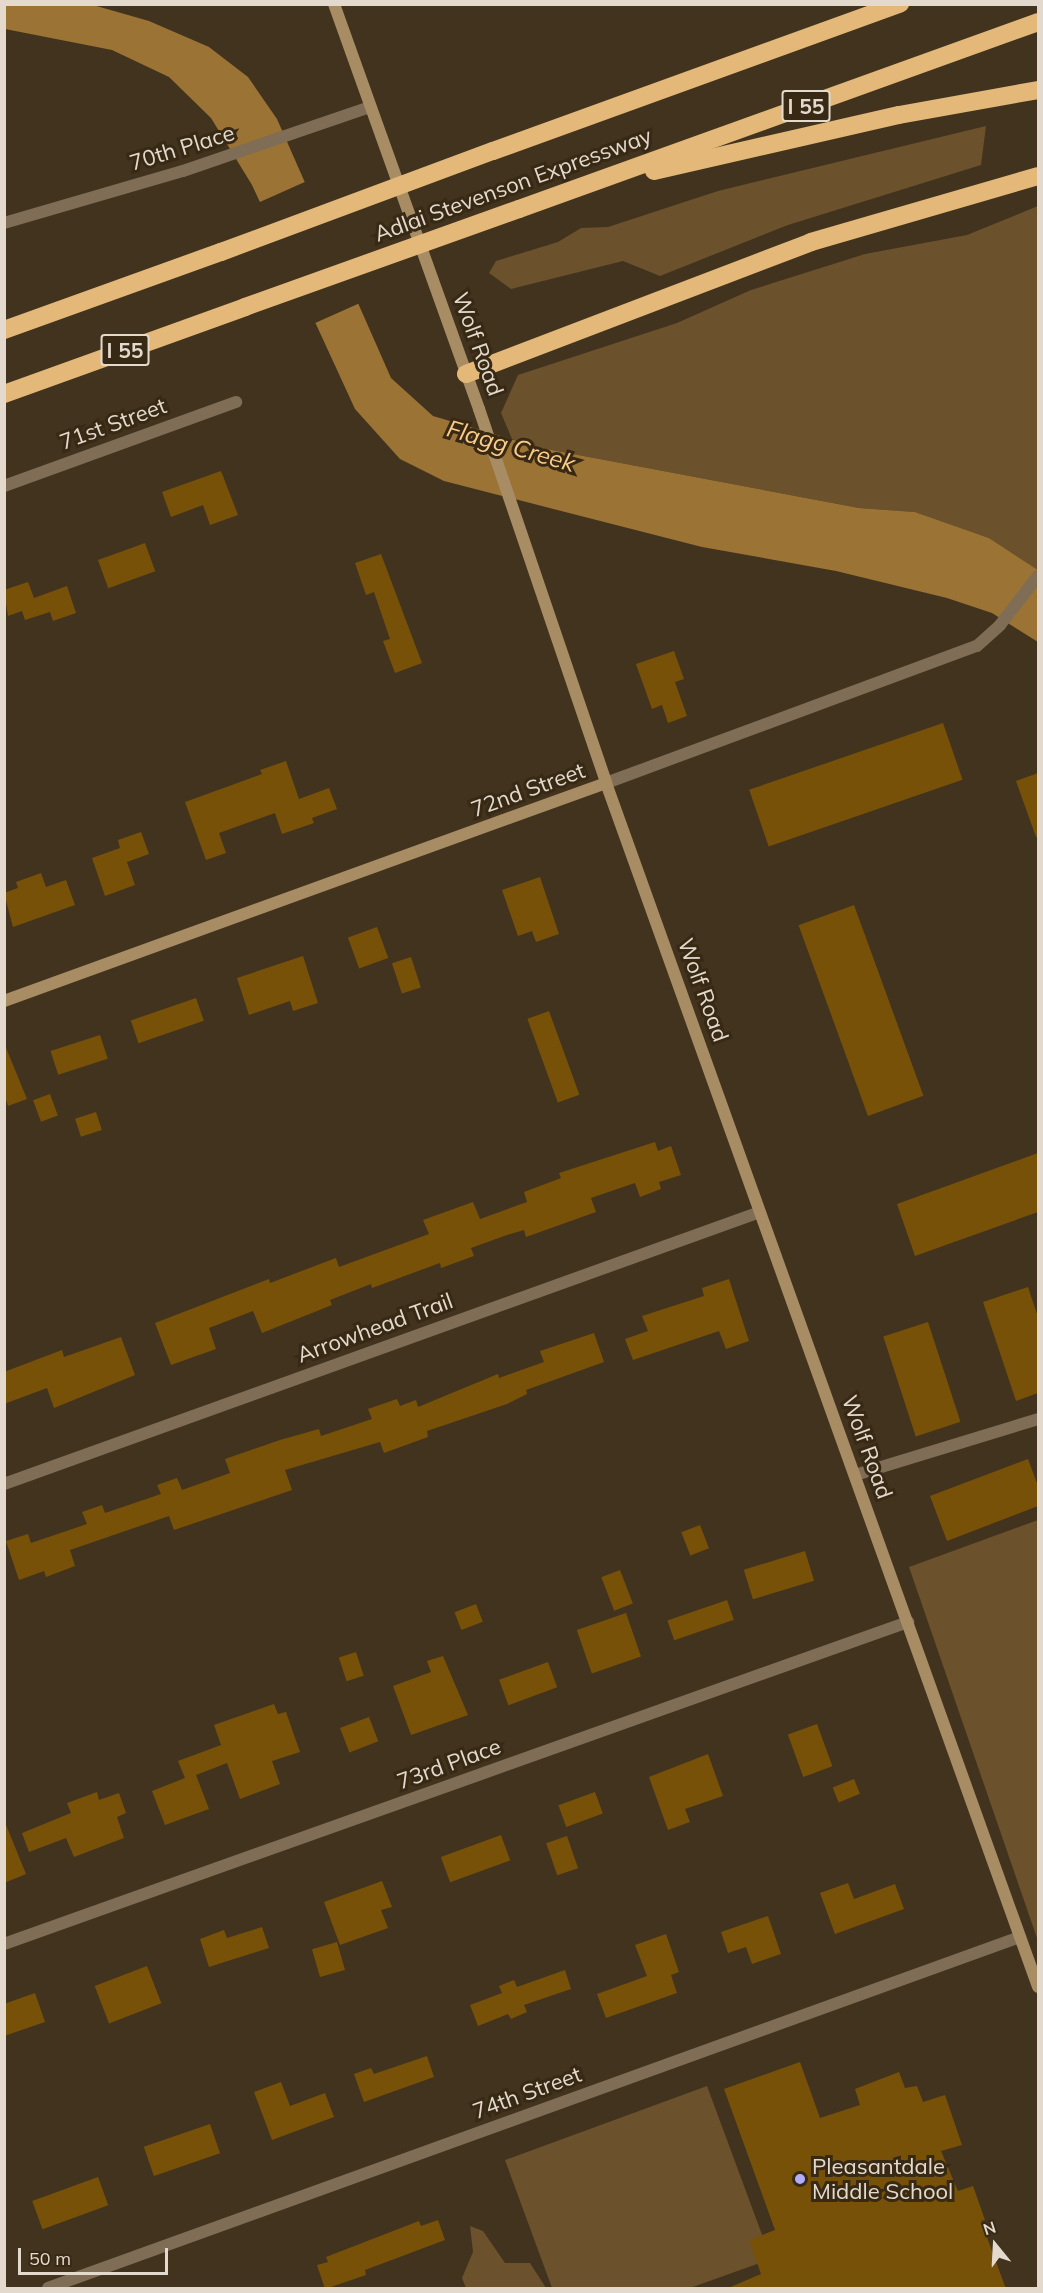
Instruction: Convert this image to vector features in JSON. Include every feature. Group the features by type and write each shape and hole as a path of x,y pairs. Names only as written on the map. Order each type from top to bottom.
{"highway":[{"name":"Adlai Stevenson Expressway","path":"4,330 900,4"},
{"name":"Adlai Stevenson Expressway","path":"4,394 1038,22"},
{"path":"573,190 899,115 1038,90"},
{"path":"466,374 811,242 1038,176"},
{"path":"4,320 164,273"}],"street":[{"name":"Wolf Road","path":"334,4 479,409 606,783 1038,1987"},
{"name":"70th Place","path":"4,223 183,171 370,107"},
{"name":"71st Street","path":"4,486 236,402"},
{"name":"72nd Street","path":"4,1001 977,646 1000,625 1038,576"},
{"name":"Arrowhead Trail","path":"4,1484 760,1212"},
{"path":"855,1475 1038,1419"},
{"name":"73rd Place","path":"4,1944 908,1622"},
{"name":"74th Street","path":"48,2289 1020,1936"}],"shaded area":[{"path":"986,126 981,165 788,225 660,276 623,261 511,289 489,273 496,261 558,242 581,228 608,227 718,191"},
{"path":"1038,206 1038,570 989,538 915,512 859,508 541,448 512,439 501,413 518,375 677,323 751,290 865,254 967,235"},
{"path":"1038,1520 1038,1941 909,1567"},
{"path":"707,2086 771,2259 690,2288 552,2288 505,2160"},
{"path":"470,2226 483,2231 505,2263 530,2263 546,2288 466,2288 462,2278 473,2252"}],"water":[{"name":"Flagg Creek","path":"4,5 93,5 149,21 209,47 248,77 277,119 391,378 433,416 541,448 859,508 915,512 989,538 1038,570 1038,642 992,613 947,598 836,571 702,547 444,481 400,459 355,409 252,185 211,118 169,77 112,50 5,29"}],"pier":[{"path":"307,181 361,303 312,324 258,203"}],"building":[{"path":"221,471 238,515 210,525 203,505 171,517 162,492"},
{"path":"145,543 155,571 108,588 98,560"},
{"path":"381,554 422,663 395,673 383,641 390,639 374,592 366,595 355,563"},
{"path":"28,582 34,598 67,586 76,613 53,621 50,612 25,620 22,611 8,616 4,590"},
{"path":"674,651 684,679 675,682 687,716 668,723 662,705 652,709 636,664"},
{"path":"943,723 963,780 769,846 749,790"},
{"path":"286,761 299,799 329,788 337,809 312,818 314,823 282,834 275,813 219,833 226,853 206,860 185,802 262,774 260,770"},
{"path":"1038,773 1038,837 1036,837 1016,781"},
{"path":"141,832 149,854 127,862 135,885 105,896 92,858 120,848 118,840"},
{"path":"41,873 46,887 66,880 75,905 13,927 4,893 18,888 16,882"},
{"path":"540,877 559,934 536,942 532,931 518,936 502,890"},
{"path":"854,905 923,1096 868,1116 799,925"},
{"path":"377,927 388,958 359,969 348,938"},
{"path":"303,956 318,1003 293,1011 290,1001 249,1015 237,978"},
{"path":"411,957 421,987 402,994 392,963"},
{"path":"196,998 204,1021 139,1043 131,1020"},
{"path":"549,1011 579,1095 558,1102 527,1019"},
{"path":"100,1035 108,1059 58,1075 51,1051"},
{"path":"4,1043 27,1099 8,1106 4,1094"},
{"path":"50,1094 58,1116 41,1122 33,1100"},
{"path":"96,1112 102,1130 81,1137 75,1119"},
{"path":"655,1142 658,1151 671,1146 681,1175 659,1182 661,1189 640,1197 635,1183 591,1198 596,1212 526,1237 524,1230 471,1248 474,1256 441,1268 440,1263 372,1288 371,1284 330,1300 332,1305 262,1333 253,1311 209,1328 216,1349 171,1365 155,1323 269,1279 270,1283 336,1258 339,1267 429,1234 423,1220 473,1202 480,1219 527,1202 524,1192 561,1178 559,1173"},
{"path":"1038,1153 1038,1212 915,1256 897,1204"},
{"path":"729,1279 749,1341 726,1349 719,1331 633,1360 625,1339 648,1331 642,1316 704,1296 702,1288"},
{"path":"1028,1287 1038,1317 1038,1393 1016,1401 983,1302"},
{"path":"928,1322 960,1422 916,1436 883,1337"},
{"path":"594,1333 604,1362 526,1390 527,1394 507,1404 427,1431 428,1437 384,1453 380,1442 285,1470 292,1490 174,1530 169,1516 70,1550 75,1566 46,1577 44,1571 19,1580 6,1541 28,1534 31,1543 87,1524 82,1512 102,1505 105,1513 161,1494 157,1485 177,1478 182,1490 230,1473 225,1459 319,1429 321,1436 372,1419 368,1409 397,1399 400,1406 416,1400 418,1407 498,1374 499,1378 544,1362 540,1351"},
{"path":"121,1337 135,1375 54,1408 47,1388 4,1404 4,1372 62,1350 64,1357"},
{"path":"1028,1459 1038,1486 1038,1506 947,1541 930,1496"},
{"path":"700,1525 709,1548 690,1556 681,1532"},
{"path":"805,1551 814,1581 753,1599 744,1570"},
{"path":"620,1570 633,1604 614,1611 601,1577"},
{"path":"727,1600 734,1620 674,1640 667,1621"},
{"path":"476,1604 483,1622 461,1630 455,1612"},
{"path":"626,1613 641,1656 592,1673 577,1630"},
{"path":"356,1652 364,1676 347,1681 339,1658"},
{"path":"443,1656 468,1715 411,1735 393,1686 431,1672 427,1661"},
{"path":"548,1662 557,1687 508,1705 499,1680"},
{"path":"274,1704 278,1714 286,1712 300,1752 272,1761 280,1784 240,1799 227,1763 196,1775 209,1809 165,1825 152,1791 185,1778 178,1761 221,1745 214,1725"},
{"path":"369,1717 378,1741 349,1752 340,1728"},
{"path":"817,1724 832,1766 803,1777 788,1735"},
{"path":"708,1754 723,1796 685,1809 690,1822 668,1830 649,1777"},
{"path":"854,1779 860,1794 839,1802 833,1788"},
{"path":"97,1792 99,1800 119,1793 126,1813 117,1817 124,1838 74,1857 66,1838 29,1852 22,1833 71,1813 67,1803"},
{"path":"595,1792 603,1814 566,1827 558,1805"},
{"path":"4,1820 26,1874 4,1883"},
{"path":"501,1835 510,1860 450,1882 441,1857"},
{"path":"567,1836 578,1868 557,1875 546,1843"},
{"path":"382,1881 392,1907 381,1910 388,1928 340,1945 324,1902"},
{"path":"848,1883 854,1899 895,1884 904,1909 835,1934 820,1893"},
{"path":"768,1916 781,1954 752,1964 746,1947 728,1953 721,1932"},
{"path":"262,1927 269,1948 209,1967 200,1939 224,1930 227,1938"},
{"path":"666,1934 679,1972 671,1975 677,1993 606,2018 597,1994 647,1976 635,1945"},
{"path":"337,1942 345,1970 320,1977 312,1949"},
{"path":"147,1966 161,2003 109,2023 95,1986"},
{"path":"565,1970 571,1989 524,2005 527,2012 511,2019 508,2014 478,2026 470,2005 502,1993 499,1986 514,1980 517,1987"},
{"path":"35,1993 45,2022 4,2036 4,2004"},
{"path":"427,2056 434,2077 364,2102 354,2074 371,2068 374,2074"},
{"name":"Pleasantdale Middle School","path":"800,2062 820,2118 860,2105 855,2089 899,2072 905,2088 917,2086 923,2102 945,2095 962,2145 941,2151 958,2191 973,2186 985,2220 981,2221 1006,2289 726,2289 761,2274 749,2240 775,2230 724,2089"},
{"path":"281,2082 290,2106 325,2093 334,2117 272,2140 254,2092"},
{"path":"210,2124 220,2153 154,2176 144,2147"},
{"path":"98,2177 108,2205 42,2229 32,2201"},
{"path":"438,2220 445,2240 365,2270 366,2275 325,2289 317,2265 328,2262 326,2257 419,2221 421,2226"}],"place":[{"name":"Pleasantdale Middle School","path":"800,2179"}]}
